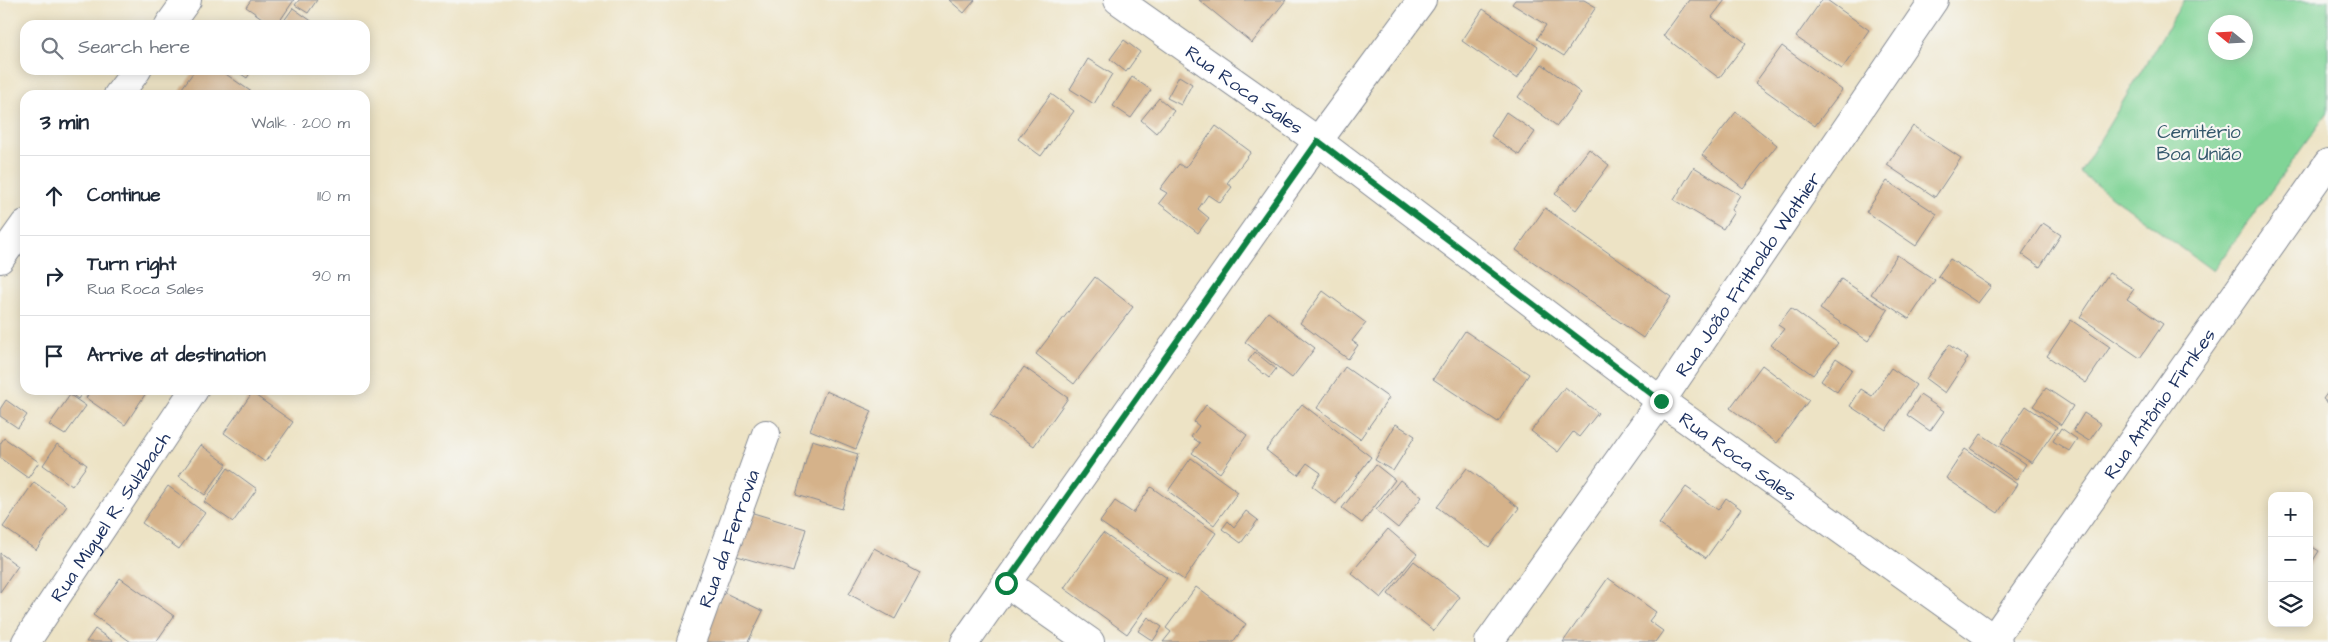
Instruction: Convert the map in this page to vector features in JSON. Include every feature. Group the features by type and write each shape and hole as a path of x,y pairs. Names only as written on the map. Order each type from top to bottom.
{"street":[{"path":"173,20 187,0"},
{"name":"Rua Roca Sales","path":"1118,0 1318,141 1661,401 1994,641"},
{"path":"965,642 1318,141 1422,0"},
{"name":"Rua João Fritholdo Wathier","path":"1489,642 1661,401 1934,0"},
{"path":"122,90 132,75"},
{"name":"Rua Antônio Firnkes","path":"1994,641 2328,163"},
{"name":"Rua Miguel R. Sulzbach","path":"26,642 191,395"},
{"name":"Rua da Ferrovia","path":"691,642 766,434"},
{"path":"1006,583 1090,642"}],"green space":[{"name":"Cemitério Boa União","path":"2184,0 2328,0 2328,112 2213,271 2080,173"}],"building":[{"path":"251,0 294,0 280,20 265,20 246,7"},
{"path":"299,0 317,0 308,13 295,5"},
{"path":"949,0 975,0 964,13"},
{"path":"1199,0 1286,0 1252,43"},
{"path":"1515,0 1584,0 1596,7 1564,56 1537,39 1546,25 1512,4"},
{"path":"1689,0 1725,0 1712,17 1746,43 1719,78 1663,36"},
{"path":"1822,0 1827,0 1869,30 1842,69 1796,37"},
{"path":"293,8 310,20 285,20"},
{"path":"1483,9 1538,47 1517,79 1462,41"},
{"path":"1124,40 1140,52 1126,72 1110,59"},
{"path":"1782,46 1842,90 1815,126 1755,83"},
{"path":"1088,59 1112,74 1094,104 1070,89"},
{"path":"1542,64 1581,93 1557,126 1518,97"},
{"path":"191,75 227,75 249,90 181,90"},
{"path":"1179,76 1192,84 1181,105 1167,98"},
{"path":"1132,77 1151,90 1131,118 1113,106"},
{"path":"1051,94 1074,111 1041,156 1018,139"},
{"path":"1159,98 1174,111 1156,133 1141,120"},
{"path":"1506,112 1535,132 1519,155 1491,136"},
{"path":"1736,112 1777,145 1743,188 1702,155"},
{"path":"1216,126 1251,152 1227,183 1232,187 1220,203 1208,195 1198,209 1209,218 1198,233 1159,203 1167,193 1160,189 1179,164 1185,168"},
{"path":"1913,126 1961,158 1935,197 1887,165"},
{"path":"1589,149 1609,165 1576,210 1555,194"},
{"path":"1694,167 1740,195 1731,210 1734,212 1723,229 1674,200"},
{"path":"1887,181 1937,214 1916,246 1866,212"},
{"path":"1545,208 1671,297 1643,338 1516,250"},
{"path":"2043,223 2061,235 2040,267 2022,254"},
{"path":"1897,255 1935,280 1909,319 1871,294"},
{"path":"1950,259 1991,286 1978,303 1938,276"},
{"path":"2109,273 2134,289 2127,299 2163,324 2140,358 2080,317"},
{"path":"1095,277 1133,307 1074,384 1036,354"},
{"path":"1841,279 1888,310 1868,341 1820,309"},
{"path":"1323,291 1366,323 1352,341 1358,345 1348,359 1300,323"},
{"path":"1791,308 1838,343 1813,375 1771,345 1784,329 1778,325"},
{"path":"1268,312 1315,348 1292,378 1245,342"},
{"path":"2071,320 2110,347 2086,383 2047,356"},
{"path":"1465,331 1529,374 1498,422 1433,379"},
{"path":"1949,345 1968,358 1945,393 1926,379"},
{"path":"1255,352 1276,369 1269,378 1248,361"},
{"path":"1836,358 1852,369 1837,392 1821,381"},
{"path":"1762,365 1809,400 1777,443 1730,408"},
{"path":"1024,367 1068,398 1034,446 990,415"},
{"path":"1345,367 1389,398 1360,439 1317,408"},
{"path":"1891,368 1916,385 1886,430 1850,406 1861,389 1872,396"},
{"path":"1565,387 1598,413 1579,437 1573,432 1558,452 1531,431"},
{"path":"2046,388 2073,406 2061,425 2033,406"},
{"path":"826,391 872,411 856,449 810,430"},
{"path":"2328,392 2328,403 2323,399"},
{"path":"70,395 86,406 65,435 49,425"},
{"path":"73,395 81,395 78,399"},
{"path":"88,395 145,395 125,425 86,398"},
{"path":"251,395 255,395 293,422 265,462 224,433"},
{"path":"1920,395 1944,411 1930,431 1907,415"},
{"path":"6,400 27,415 18,428 0,416 0,409"},
{"path":"1302,404 1371,457 1336,504 1312,486 1321,473 1307,463 1298,475 1266,450"},
{"path":"1206,405 1247,435 1220,473 1192,453 1200,443 1191,437 1199,426 1194,422"},
{"path":"2026,406 2057,427 2032,463 2001,443"},
{"path":"2084,413 2101,424 2089,441 2073,431"},
{"path":"1396,424 1415,436 1393,471 1375,460"},
{"path":"2061,428 2077,439 2069,451 2053,441"},
{"path":"1981,434 2026,464 2016,480 1971,449"},
{"path":"4,438 39,462 28,478 0,458 0,444"},
{"path":"812,440 858,454 842,509 796,495"},
{"path":"57,444 87,465 72,486 43,465"},
{"path":"201,445 227,464 205,495 179,476"},
{"path":"1965,449 2017,484 1998,513 1946,478"},
{"path":"1191,458 1238,492 1214,525 1168,491"},
{"path":"1376,465 1395,480 1362,523 1342,508"},
{"path":"228,468 257,489 233,522 204,502"},
{"path":"1467,468 1519,508 1489,547 1437,507"},
{"path":"1400,480 1422,497 1398,528 1376,510"},
{"path":"34,482 67,506 36,550 3,527"},
{"path":"168,486 205,513 179,549 142,523"},
{"path":"1151,487 1216,533 1184,580 1100,522 1115,501 1133,513"},
{"path":"1686,487 1718,510 1726,498 1741,509 1706,558 1659,524"},
{"path":"1246,511 1258,520 1241,543 1222,529 1228,521 1234,527"},
{"path":"750,512 806,529 793,572 737,556"},
{"path":"1388,529 1417,554 1381,598 1351,573"},
{"path":"1103,533 1167,578 1127,634 1064,588"},
{"path":"2313,547 2319,551 2313,561"},
{"path":"874,548 920,573 895,619 849,594"},
{"path":"0,553 18,566 0,592"},
{"path":"1414,561 1460,597 1434,631 1388,594"},
{"path":"120,578 174,616 156,642 131,642 93,615"},
{"path":"1608,578 1656,612 1649,621 1663,631 1655,642 1563,642"},
{"path":"1196,587 1246,624 1233,642 1163,642 1171,632 1166,628"},
{"path":"723,592 763,611 748,642 700,642"},
{"path":"1148,617 1162,627 1153,641 1138,631"},
{"path":"95,629 114,642 86,642"}],"route":[{"path":"1006,583 1318,141 1661,401"}]}
